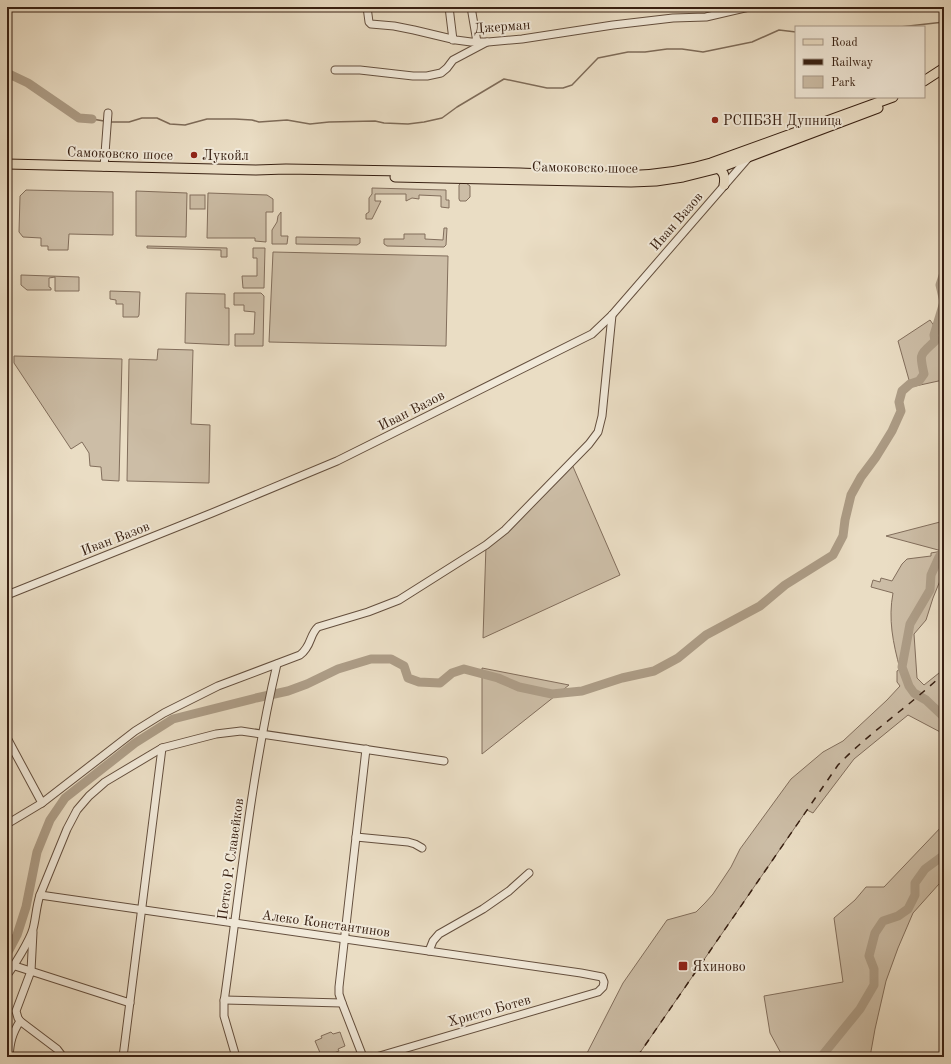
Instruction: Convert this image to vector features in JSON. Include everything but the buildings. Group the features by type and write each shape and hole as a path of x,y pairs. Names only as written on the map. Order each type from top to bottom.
{"main road":[{"path":"925,80 944,68"},
{"name":"Самоковско шосе","path":"715,166 757,147 890,98"},
{"name":"Самоковско шосе","path":"7,164 256,170 286,175 631,182 656,181 683,177 748,157 883,106 896,98"},
{"path":"715,166 724,174 724,184"}],"street":[{"name":"Джерман","path":"367,7 369,22 371,24 401,27 453,40 478,42 522,39 628,23 706,16 749,7"},
{"path":"449,7 453,40"},
{"path":"471,7 478,42"},
{"path":"335,70 360,70 413,76 427,76 441,73 453,60 488,42"},
{"path":"104,167 108,115"},
{"name":"Иван Вазов","path":"7,595 337,461 583,339 596,330 612,315 757,147"},
{"path":"7,824 42,803 135,731 164,713 218,686 300,655 309,645 318,627 368,612 399,600 486,545 505,530 589,444 598,432 602,416 612,315"},
{"name":"Петко Р. Славейков","path":"236,1057 224,1016 224,1000 262,734 266,709 277,664"},
{"path":"63,1057 57,1049 20,1021 16,1010 31,971 33,930 40,896 77,810 105,782 162,748 216,734 241,731 366,748 444,761"},
{"path":"7,738 42,803"},
{"path":"123,1057 162,748"},
{"path":"363,1057 342,1003 338,987 366,748"},
{"path":"356,838 408,842 422,848"},
{"path":"429,951 433,941 439,934 483,909 509,891 529,873"},
{"name":"Алеко Константинов","path":"40,896 596,975 602,977 604,982"},
{"path":"7,975 14,966 33,930"},
{"path":"14,966 130,1003"},
{"name":"Христо Ботев","path":"376,1057 598,992 604,987 604,982"},
{"path":"224,1000 342,1003"},
{"path":"10,1057 11,1040 20,1021"}],"green space":[{"path":"461,183 466,183 470,186 470,197 466,201 460,201 459,199 459,185"},
{"path":"372,188 446,190 446,200 449,200 449,208 441,207 441,196 419,195 419,199 412,198 406,201 406,194 375,194 375,201 381,201 372,219 366,219 366,214 369,212 369,198 372,194"},
{"path":"26,190 113,192 113,235 69,234 68,250 48,250 48,246 41,246 41,238 23,237 19,232 20,196"},
{"path":"136,191 187,193 186,237 136,236"},
{"path":"208,193 267,195 273,199 273,212 266,212 266,242 255,241 255,238 207,238"},
{"path":"190,195 205,195 205,209 190,209"},
{"path":"281,212 281,236 288,236 287,244 272,244 272,230"},
{"path":"444,228 447,228 446,245 444,247 387,246 384,244 384,239 404,239 404,234 425,234 425,239 443,240"},
{"path":"296,237 360,238 360,243 357,245 296,244"},
{"path":"147,246 227,248 227,257 221,257 221,250 147,248"},
{"path":"253,248 265,248 264,288 243,288 242,276 257,276 257,258 253,258"},
{"path":"273,252 448,256 446,346 269,342"},
{"path":"21,275 79,277 79,291 55,291 55,277 49,278 49,287 51,290 27,290 21,285"},
{"path":"110,291 140,292 138,317 123,317 123,304 116,304 116,300 110,299"},
{"path":"186,293 225,294 225,308 229,308 229,345 185,343"},
{"path":"234,293 261,293 264,296 263,346 235,346 235,334 254,334 255,312 244,311 244,305 234,305"},
{"path":"930,320 944,340 944,381 911,387 898,341"},
{"path":"158,349 193,350 191,424 210,425 209,483 127,481 129,359 157,360"},
{"path":"14,356 122,359 119,481 102,480 101,467 90,466 89,453 82,442 71,449 14,363"},
{"path":"571,462 620,575 483,638 486,545"},
{"path":"944,507 944,571 926,620 914,634 917,678 924,685 944,669 944,734 908,715 854,759 813,813 807,810 637,1057 585,1057 623,983 667,920 696,912 705,903 713,894 731,867 740,849 791,779 823,752 843,741 900,686 897,682 897,671 900,669 893,640 891,622 893,593 871,587 873,580 880,582 881,578 892,581 902,564 907,559 931,556 931,553 942,551 886,536 940,522"},
{"path":"482,668 569,685 482,754"},
{"path":"944,824 944,880 913,913 898,948 886,981 870,1057 783,1057 770,1033 764,996 843,982 834,918 855,900 866,887 884,887"},
{"path":"331,1032 333,1034 340,1032 345,1046 338,1049 339,1051 329,1055 328,1053 321,1055 315,1041 322,1038 321,1036"}],"waterway":[{"path":"909,26 944,22"},
{"path":"110,122 129,122 142,118 157,118 170,124 185,125 207,119 235,119 259,122 287,120 310,124 375,121 408,124 424,122 442,118 457,107 504,79 547,88 563,88 572,85 598,58 628,52 645,52 667,49 682,49 703,52 752,42 779,30 795,32"},
{"path":"7,73 28,83 79,118 92,119"},
{"path":"92,119 104,121"},
{"name":"Джерман","path":"944,273 940,285 944,302"},
{"path":"7,954 17,935 26,907 37,852 50,820 65,798 135,743 173,719 288,691 307,684 338,669 371,659 391,659 404,666 408,678 419,682 440,683 452,673 464,669 498,678 519,687 552,694 582,691 622,678 654,671 678,658 706,635 760,606 785,585 833,555 843,536 851,495 861,477 876,457 892,431 901,411 899,402 902,391 910,384 919,381 924,374 921,358 926,349 935,341 934,335 944,302"},
{"name":"Джерман","path":"944,550 939,557 931,575 930,590 910,624 902,667 909,686 914,693 926,700 944,717"},
{"name":"Джерман","path":"821,1057 860,1009 874,985 874,969 869,956 875,933 883,921 898,916 908,909 915,895 915,883 925,869 944,855"}],"railway":[{"path":"637,1057 838,765 944,673"}],"place":[{"name":"РСПБЗН Дупница","path":"715,120"},
{"name":"Лукойл","path":"194,155"},
{"name":"Яхиново","path":"683,966"}]}
